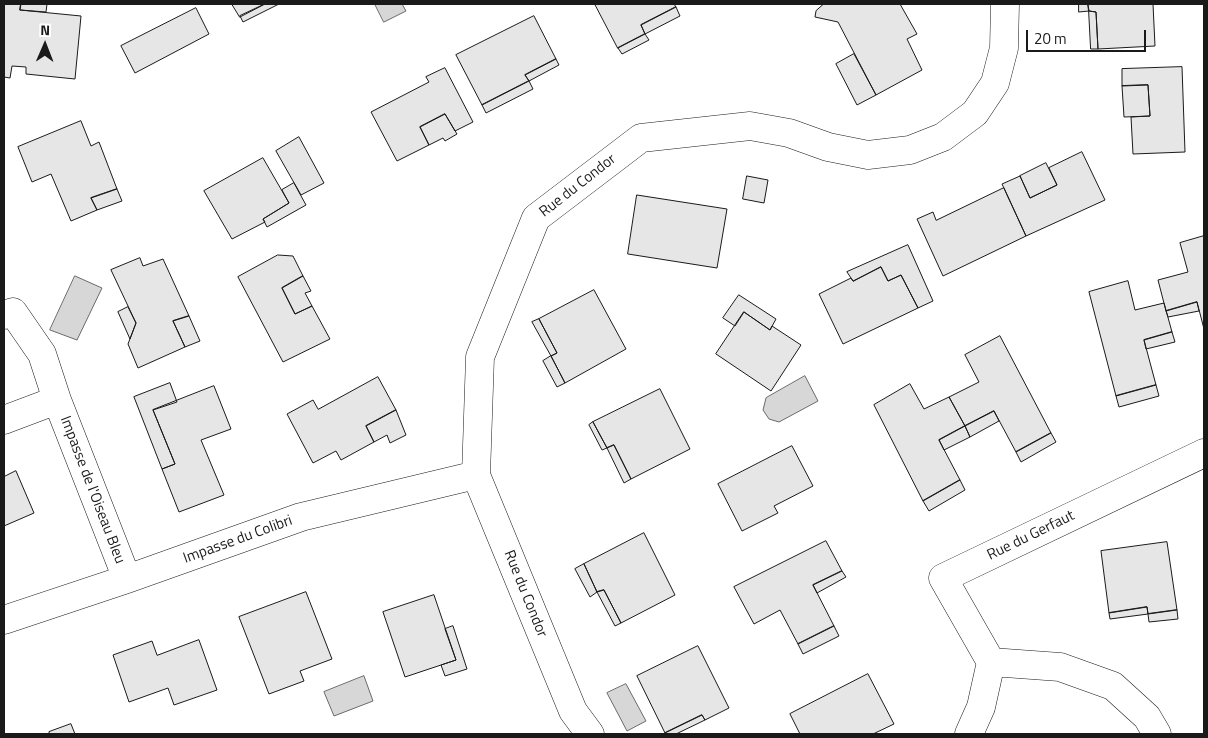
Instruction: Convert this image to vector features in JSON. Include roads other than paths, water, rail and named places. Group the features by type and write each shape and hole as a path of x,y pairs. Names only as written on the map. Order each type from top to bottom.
{"street":[{"name":"Rue du Condor","path":"590,734 573,711 476,475 480,357 536,218 641,138 750,126 789,133 828,147 868,155 910,150 943,137 975,113 995,83 1004,48 1005,4"},
{"name":"Impasse de l'Oiseau Bleu","path":"4,315 14,312 42,354 57,400 127,579"},
{"name":"Impasse de l'Oiseau Bleu","path":"4,420 57,400"},
{"name":"Rue du Gerfaut","path":"991,662 943,578 1204,452"},
{"name":"Impasse du Colibri","path":"4,620 302,517 476,475"},
{"path":"969,734 981,707 991,662 1060,667 1113,686 1147,717 1157,734"}]}
